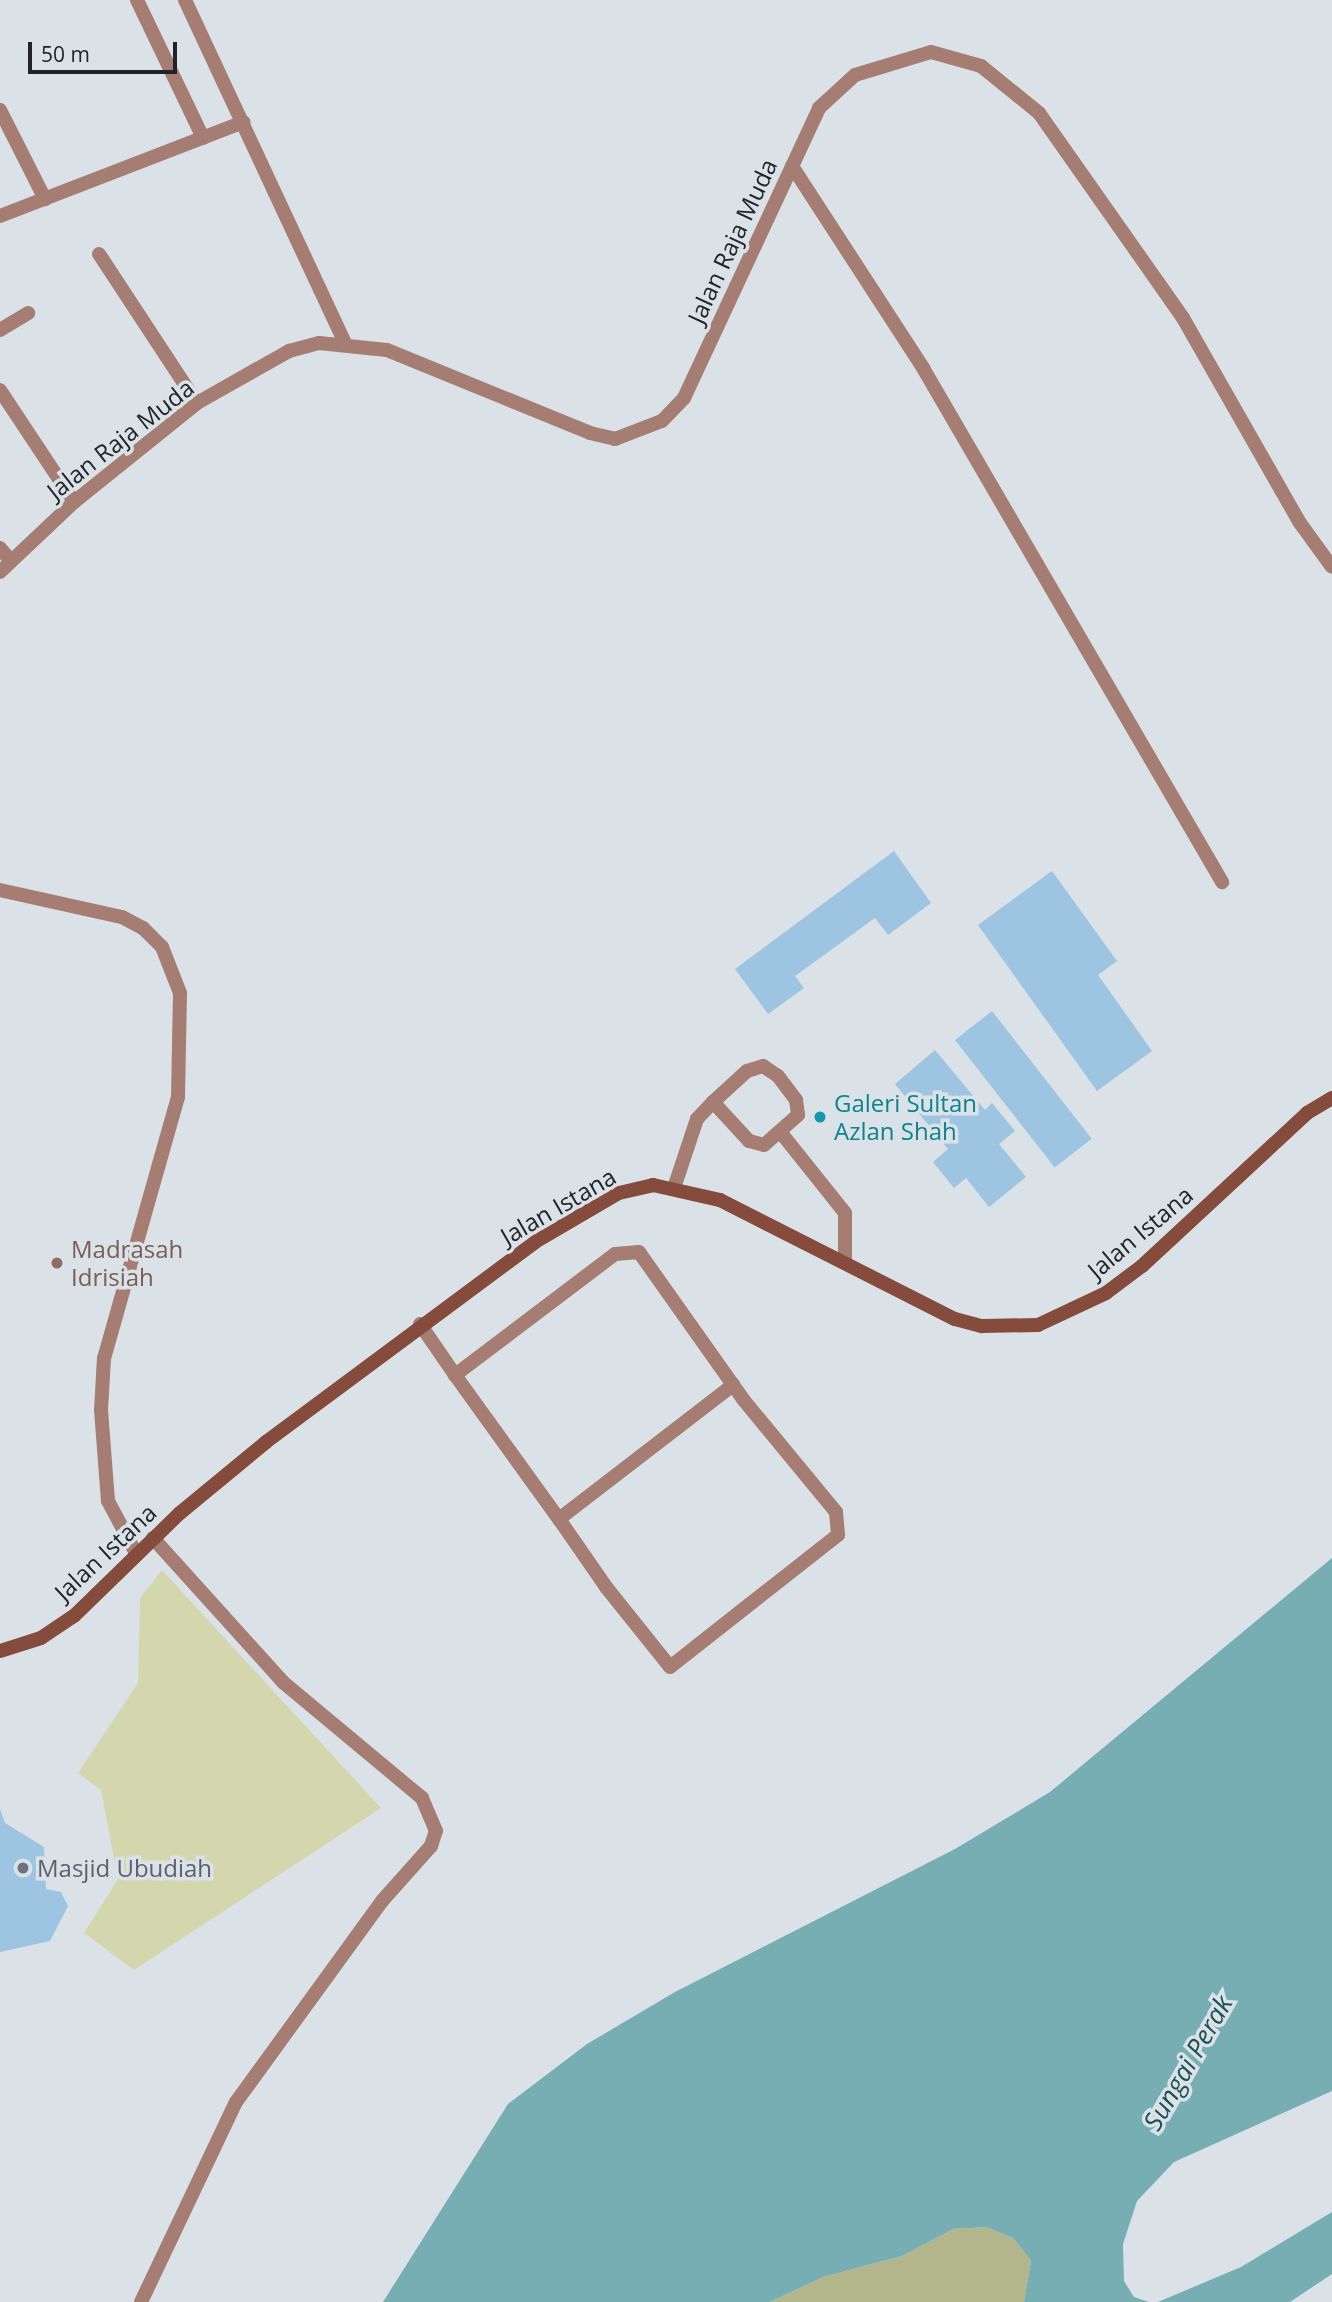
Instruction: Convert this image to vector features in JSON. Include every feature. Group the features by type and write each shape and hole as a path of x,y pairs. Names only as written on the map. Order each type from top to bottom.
{"street":[{"path":"137,0 202,138"},
{"path":"185,0 344,341"},
{"name":"Jalan Raja Muda","path":"0,572 74,502 197,403 289,351 344,341 387,350 590,433 615,439 638,432 684,398 819,108 855,75 931,52 981,66 1039,113 1159,284 1332,567"},
{"path":"0,110 45,199"},
{"path":"0,216 243,122"},
{"path":"792,166 923,368 1222,882"},
{"path":"99,254 197,403"},
{"path":"0,330 28,313"},
{"path":"0,390 74,502"},
{"path":"0,548 11,561"},
{"path":"0,890 122,917 143,928 162,947 180,993 178,1097 104,1358 101,1410 108,1501 137,1555"},
{"path":"674,1188 697,1119 713,1102 747,1071 763,1066 796,1100 798,1115 782,1134 764,1145 749,1141 713,1102"},
{"name":"Jalan Istana","path":"0,1651 41,1638 74,1616 153,1538 420,1324 535,1242 619,1193 653,1185 720,1200 845,1263 982,1326 1038,1325 1068,1315 1142,1266 1307,1113 1332,1098"},
{"path":"782,1134 845,1213 845,1263"},
{"path":"420,1324 455,1375 559,1519 670,1667 838,1535 836,1512 733,1385 639,1252 615,1254 455,1375"},
{"path":"559,1519 733,1385"},
{"path":"141,2302 236,2102 382,1901 431,1846 436,1831 422,1798 283,1682 153,1538"}],"green space":[{"path":"162,1570 381,1808 134,1970 84,1933 118,1879 101,1790 78,1773 138,1683 140,1598"},
{"path":"986,2227 1013,2238 1031,2261 1024,2302 770,2302 823,2277 902,2256 953,2229"}],"water":[{"name":"Sungai Perak","path":"1332,1558 1332,2091 1174,2162 1137,2201 1123,2244 1124,2281 1134,2297 1149,2302 1024,2302 1031,2261 1013,2238 986,2227 953,2229 902,2256 823,2277 770,2302 383,2302 508,2104 587,2044 675,1992 955,1849 1050,1792"},
{"path":"1332,2212 1332,2274 1290,2302 1158,2302 1241,2267"}],"building":[{"path":"894,851 931,903 888,935 875,918 795,976 804,988 768,1014 735,969"},
{"path":"1052,871 1117,961 1098,975 1152,1051 1097,1091 978,925"},
{"path":"992,1011 1092,1139 1055,1168 955,1040"},
{"path":"935,1050 985,1110 992,1103 1015,1131 999,1144 1026,1177 989,1207 966,1178 954,1188 933,1162 948,1149 895,1084"},
{"name":"Masjid Ubudiah","path":"0,1809 5,1823 44,1847 46,1889 61,1892 68,1906 50,1941 0,1952"}],"place":[{"name":"Galeri Sultan Azlan Shah","path":"820,1117"},
{"name":"Madrasah Idrisiah","path":"57,1263"},
{"name":"Masjid Ubudiah","path":"23,1868"}]}
